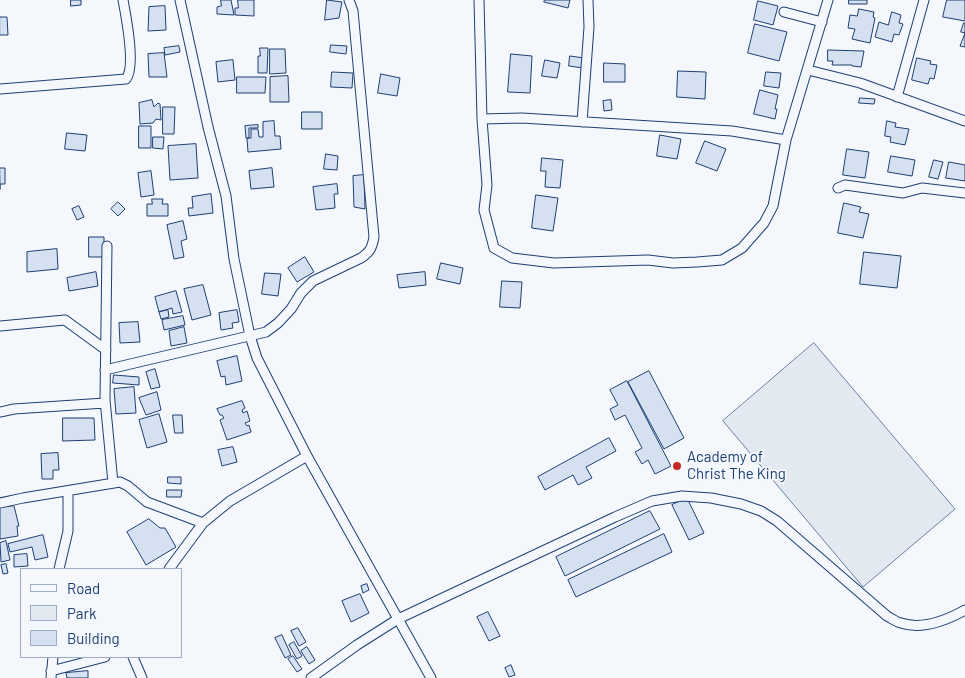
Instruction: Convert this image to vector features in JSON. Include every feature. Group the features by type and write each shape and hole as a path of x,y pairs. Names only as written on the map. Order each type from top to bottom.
{"street":[{"path":"0,89 126,79 130,74 130,45 123,0"},
{"path":"180,0 208,127 226,196 234,259 250,336 258,358 307,456 431,678"},
{"path":"349,0 353,11"},
{"path":"105,370 266,332 278,323 291,309 306,286 368,254 374,237 353,11 354,0"},
{"path":"479,0 482,119 487,185 484,210 494,248 512,258 554,263 722,260 742,248 764,223 773,206 786,140 828,0"},
{"path":"582,122 589,27 588,0"},
{"path":"897,97 924,0"},
{"path":"784,12 822,22"},
{"path":"808,70 860,83 965,121"},
{"path":"482,119 522,118 732,131 786,140"},
{"path":"838,188 845,185 903,193 922,188 965,193"},
{"path":"107,246 105,402 113,483"},
{"path":"0,326 65,320 106,350"},
{"path":"0,412 105,402"},
{"path":"170,568 203,523 230,501 307,456"},
{"path":"0,503 120,482 128,486 147,502 203,523"},
{"path":"59,568 68,530 68,490"},
{"path":"314,677 356,645 398,619 615,517 652,501 682,496 711,498 761,511 778,522 887,616 901,623 920,625 942,621 965,610"},
{"path":"52,658 51,674 102,658"},
{"path":"133,658 142,678"}],"green space":[{"path":"814,343 955,509 863,587 723,421"}],"building":[{"path":"71,0 81,0 81,5 71,6"},
{"path":"221,0 231,0 234,15 217,14 217,7 221,6"},
{"path":"238,0 254,0 254,16 235,15 235,8 238,8"},
{"path":"327,0 342,2 339,18 325,20"},
{"path":"545,0 570,0 568,8 544,2"},
{"path":"849,0 867,0 867,4 849,4"},
{"path":"947,0 965,0 965,21 943,17"},
{"path":"758,1 778,6 773,25 754,20"},
{"path":"165,6 166,30 148,31 149,7"},
{"path":"859,9 874,12 873,17 875,18 870,43 852,39 855,29 848,28 850,15 857,16"},
{"path":"892,12 901,15 899,23 903,24 899,35 894,34 892,42 875,37 879,22 888,25"},
{"path":"0,17 7,17 8,35 0,35"},
{"path":"965,23 965,33 961,32"},
{"path":"755,24 787,32 779,61 748,53"},
{"path":"965,33 965,47 960,46"},
{"path":"331,45 347,46 346,54 330,52"},
{"path":"179,46 180,52 165,55 164,48"},
{"path":"260,48 268,48 267,73 258,73"},
{"path":"270,49 285,49 286,73 270,74"},
{"path":"828,50 864,51 861,67 832,65 833,61 828,61"},
{"path":"164,53 167,77 149,77 148,54"},
{"path":"511,54 532,56 530,93 508,92"},
{"path":"570,56 584,58 583,68 569,66"},
{"path":"917,58 931,61 930,64 937,65 934,79 930,78 928,84 912,80"},
{"path":"233,60 235,80 218,82 216,62"},
{"path":"545,60 560,63 557,78 542,76"},
{"path":"604,63 625,64 625,82 604,82"},
{"path":"678,71 706,72 705,99 677,97"},
{"path":"332,72 353,73 352,88 331,87"},
{"path":"766,72 781,73 779,88 764,86"},
{"path":"381,74 400,78 397,96 378,93"},
{"path":"288,76 289,102 270,102 270,77"},
{"path":"237,77 266,77 265,93 237,93"},
{"path":"760,90 778,95 775,119 754,114"},
{"path":"860,98 875,99 874,104 859,103"},
{"path":"152,100 154,107 158,103 160,104 161,120 156,119 153,123 140,124 139,103"},
{"path":"611,100 612,110 604,111 603,101"},
{"path":"163,107 175,107 174,134 163,134"},
{"path":"302,112 322,112 322,129 302,129"},
{"path":"274,121 275,136 280,136 281,149 248,152 247,138 251,138 251,129 258,129 259,137 263,137 263,122"},
{"path":"887,121 896,123 895,127 909,129 905,145 890,142 891,137 885,136"},
{"path":"258,125 258,128 249,128 249,138 246,138 245,126"},
{"path":"139,126 151,126 151,148 139,148"},
{"path":"67,133 87,135 85,151 65,149"},
{"path":"660,135 681,139 677,159 657,156"},
{"path":"153,137 164,137 163,149 153,148"},
{"path":"705,141 726,149 717,171 696,163"},
{"path":"196,144 198,178 170,180 168,146"},
{"path":"847,149 869,152 865,178 843,175"},
{"path":"326,154 338,156 337,170 324,169"},
{"path":"891,156 915,160 912,176 888,172"},
{"path":"542,158 563,160 560,188 545,187 546,171 541,171"},
{"path":"934,160 943,162 938,179 929,177"},
{"path":"949,162 965,165 965,181 946,178"},
{"path":"0,168 5,168 5,184 0,184"},
{"path":"272,168 274,187 251,189 249,171"},
{"path":"151,171 154,195 141,197 138,173"},
{"path":"364,175 365,209 354,207 353,176"},
{"path":"337,184 338,194 334,194 335,208 316,210 313,187"},
{"path":"211,194 213,213 189,216 188,208 193,208 192,197"},
{"path":"536,195 558,198 553,231 532,228"},
{"path":"152,199 163,199 162,204 168,204 168,216 147,216 147,204 152,204"},
{"path":"118,202 125,209 118,216 111,209"},
{"path":"844,203 861,207 859,212 869,214 863,238 838,233"},
{"path":"79,206 84,217 77,220 72,209"},
{"path":"183,221 187,239 181,241 184,257 174,259 167,225"},
{"path":"89,237 104,237 104,257 89,257"},
{"path":"57,249 58,269 27,272 27,252"},
{"path":"864,252 901,256 897,288 860,284"},
{"path":"305,257 314,272 297,282 288,268"},
{"path":"441,263 463,268 460,284 437,279"},
{"path":"96,272 98,286 69,291 67,278"},
{"path":"425,272 426,285 399,288 397,275"},
{"path":"265,273 281,274 278,296 262,294"},
{"path":"502,281 522,282 520,308 500,307"},
{"path":"203,285 211,315 192,320 184,289"},
{"path":"176,291 182,312 173,314 172,308 159,312 155,297"},
{"path":"168,310 169,317 161,319 159,312"},
{"path":"237,310 239,322 232,323 233,328 221,330 219,313"},
{"path":"183,316 185,325 164,330 162,320"},
{"path":"138,322 140,342 120,343 119,323"},
{"path":"184,327 187,343 171,346 169,331"},
{"path":"237,356 242,381 226,385 225,376 221,377 217,361"},
{"path":"155,369 160,387 151,389 146,372"},
{"path":"649,371 684,438 664,449 628,382"},
{"path":"114,375 139,377 139,385 113,383"},
{"path":"627,381 671,466 655,474 648,460 642,464 635,452 642,448 625,415 615,420 610,409 618,405 610,390"},
{"path":"134,387 136,413 116,414 114,389"},
{"path":"157,392 161,410 146,415 139,398"},
{"path":"242,401 245,408 242,410 243,413 247,411 250,421 245,423 247,426 249,425 251,432 227,440 220,420 224,418 217,409"},
{"path":"159,414 167,442 147,448 139,420"},
{"path":"173,415 182,415 183,433 175,433"},
{"path":"63,418 94,418 95,440 63,441"},
{"path":"609,438 616,451 586,467 592,478 578,485 573,475 545,490 538,477"},
{"path":"233,447 237,462 222,466 218,450"},
{"path":"58,453 59,470 53,470 53,479 42,479 41,454"},
{"path":"168,477 181,477 181,484 168,483"},
{"path":"167,490 182,490 181,497 167,497"},
{"path":"687,498 704,533 689,540 672,505"},
{"path":"14,506 19,526 17,526 18,536 0,539 0,508"},
{"path":"650,511 660,529 565,576 556,557"},
{"path":"149,519 160,528 165,528 176,547 146,565 127,532"},
{"path":"664,534 672,552 576,597 568,580"},
{"path":"43,535 48,557 35,560 32,547 10,552 8,544"},
{"path":"6,541 10,560 1,562 0,543"},
{"path":"27,554 28,566 14,567 14,555"},
{"path":"6,564 8,573 3,574 1,565"},
{"path":"367,584 369,590 363,593 361,586"},
{"path":"360,594 369,613 351,622 342,601"},
{"path":"488,612 500,636 489,641 477,617"},
{"path":"298,628 306,642 299,646 291,631"},
{"path":"282,635 291,655 285,658 275,638"},
{"path":"294,642 302,656 297,659 289,645"},
{"path":"307,647 315,660 309,664 301,651"},
{"path":"293,656 302,669 297,672 288,659"},
{"path":"511,665 515,675 509,677 505,668"},
{"path":"88,671 88,678 67,678 66,673"}],"place":[{"name":"Academy of Christ The King","path":"677,466"}]}
